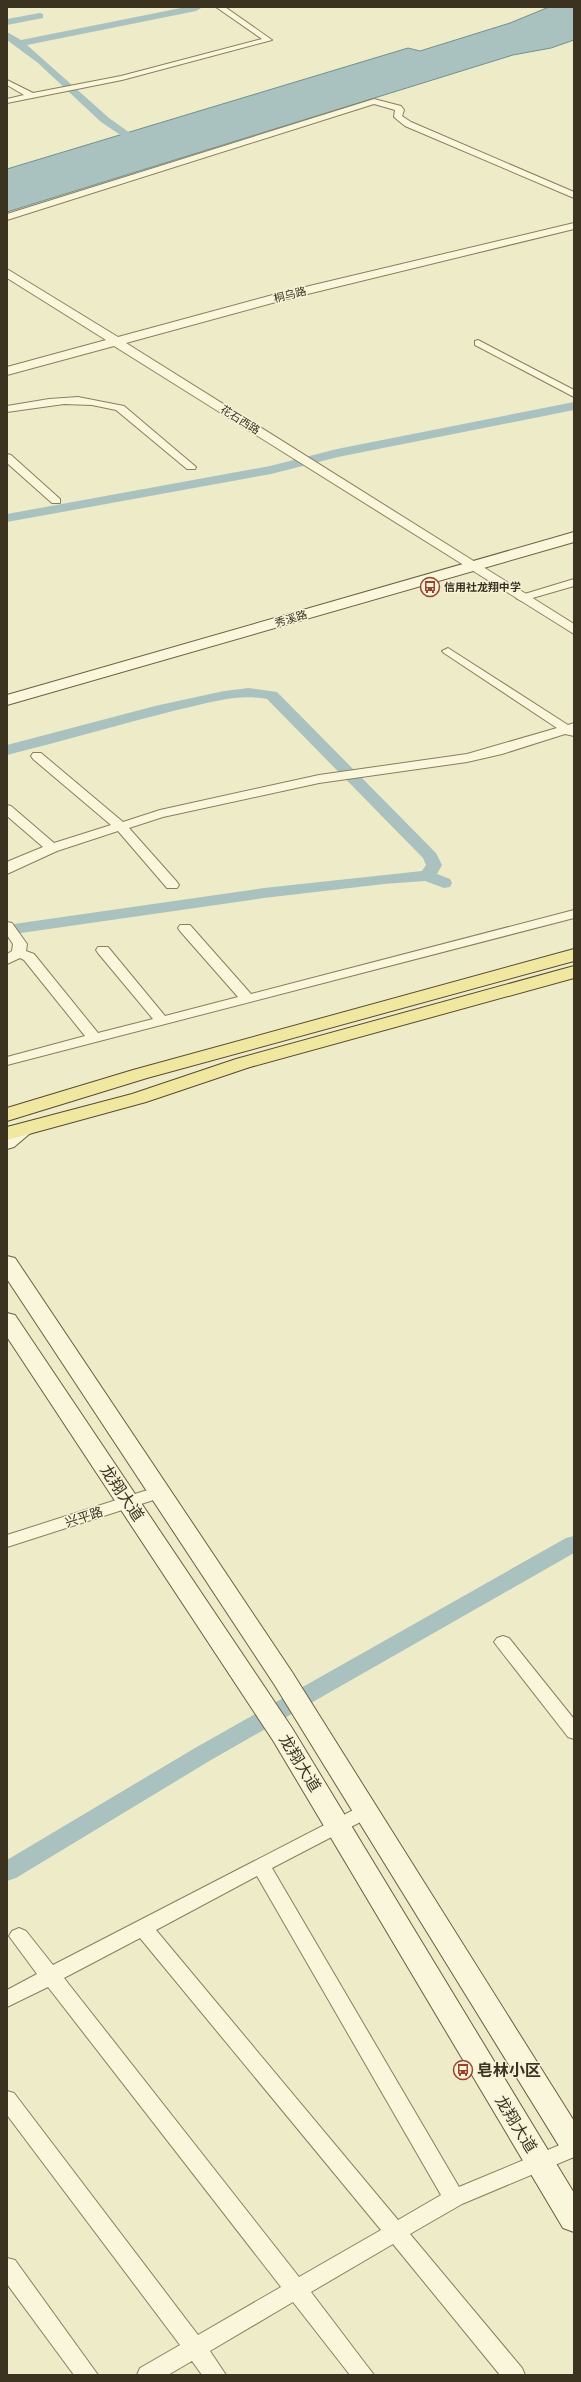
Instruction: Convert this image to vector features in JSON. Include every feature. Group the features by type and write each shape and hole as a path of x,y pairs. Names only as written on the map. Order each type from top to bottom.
{"main road":[{"name":"秀溪路","path":"7,700 468,564 574,529"},
{"name":"秀溪路","path":"7,691 468,564 574,537"},
{"path":"7,1115 140,1074 574,955"},
{"path":"7,1143 16,1132 139,1098 243,1063 574,972"},
{"path":"7,1100 98,1079 140,1074"},
{"path":"7,1263 283,1678 574,2147"},
{"name":"龙翔大道","path":"7,1320 283,1735 574,2219"}],"street":[{"path":"7,101 122,78 268,40 220,7"},
{"path":"7,82 32,96"},
{"path":"7,217 374,101 398,108 400,110 398,117 408,124 574,195"},
{"name":"桐乌路","path":"7,371 284,296 574,226"},
{"name":"花石西路","path":"7,274 574,630"},
{"path":"478,343 574,394"},
{"path":"7,409 58,400 109,404 120,408 191,467"},
{"path":"7,457 56,501"},
{"path":"522,598 574,582"},
{"path":"448,651 572,730"},
{"path":"7,870 14,864 52,848 160,814 319,779 467,758 498,751 572,730"},
{"path":"37,756 120,826 172,885"},
{"path":"7,808 52,848"},
{"path":"7,1061 574,914"},
{"path":"7,926 20,944 19,953"},
{"path":"185,928 247,998"},
{"path":"103,950 161,1020"},
{"path":"7,960 19,953"},
{"path":"19,953 29,957 94,1038"},
{"name":"兴平路","path":"7,1541 160,1492"},
{"path":"503,1642 574,1732"},
{"path":"7,1999 366,1811"},
{"path":"261,1866 454,2198"},
{"path":"143,1928 514,2375"},
{"path":"19,1936 363,2375"},
{"path":"7,2099 215,2375"},
{"path":"148,2375 454,2198 574,2147"},
{"path":"7,2267 87,2375"}],"water":[{"path":"549,7 574,7 574,40 551,48 513,55 7,212 7,169 408,48 420,51 510,23"}],"waterway":[{"path":"20,43 196,8"},
{"path":"7,22 40,16"},
{"path":"7,35 25,47 105,120 140,145"},
{"path":"7,518 271,470 337,453 574,406"},
{"path":"7,750 91,726 224,695 249,692 272,695 430,856 434,865 427,876"},
{"path":"7,930 264,893 384,879 427,876"},
{"path":"427,876 444,883"},
{"path":"7,1872 203,1754 574,1543"}],"place":[{"name":"信用社龙翔中学","path":"430,587"},
{"name":"皂林小区","path":"463,2070"}]}
